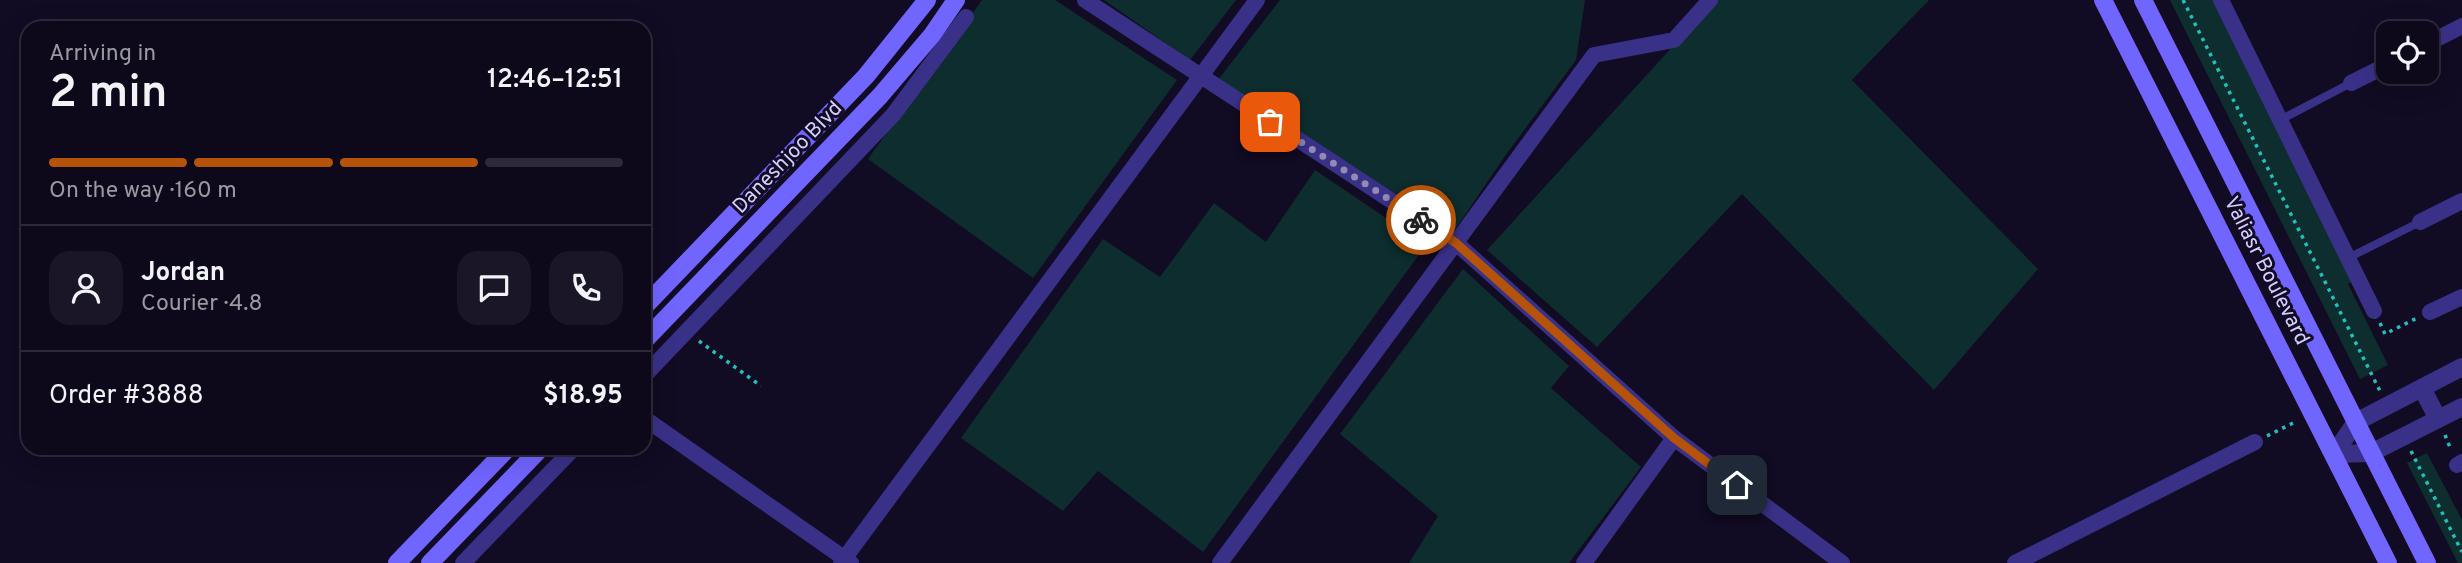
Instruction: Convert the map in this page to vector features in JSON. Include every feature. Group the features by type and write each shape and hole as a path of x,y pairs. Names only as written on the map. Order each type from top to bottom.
{"main road":[{"name":"Daneshjoo Blvd","path":"651,300 866,76 927,0"},
{"name":"Daneshjoo Blvd","path":"651,334 880,96 932,35 956,0"},
{"name":"Valiasr Boulevard","path":"2103,0 2388,563"},
{"name":"Valiasr Boulevard","path":"2143,0 2427,563"},
{"path":"397,563 501,455"},
{"path":"430,563 534,455"}],"street":[{"path":"1085,0 1456,243 1674,438 1842,563"},
{"path":"651,423 845,562 1257,0"},
{"path":"1220,563 1594,55 1674,40 1710,0"},
{"path":"2221,0 2374,312"},
{"path":"651,369 893,114 966,17"},
{"path":"2439,38 2462,26"},
{"path":"2351,83 2376,70"},
{"path":"2420,222 2462,201"},
{"path":"2430,312 2462,297"},
{"path":"2334,454 2356,422 2462,367"},
{"path":"2422,387 2438,419"},
{"path":"2334,454 2371,453 2462,407"},
{"path":"1584,563 1674,438"},
{"path":"2014,563 2255,442"},
{"path":"463,563 567,455"}],"lane":[{"path":"2280,120 2351,83"},
{"path":"2347,258 2420,222"}],"path":[{"path":"2182,0 2388,405"},
{"path":"2374,312 2385,334 2430,312"},
{"path":"686,332 761,386"},
{"path":"2255,442 2313,413"},
{"path":"2438,419 2460,463"},
{"path":"2404,436 2462,552"}],"green space":[{"path":"982,0 1055,0 1177,80 1033,278 868,159"},
{"path":"1104,0 1236,0 1190,60"},
{"path":"1280,0 1585,0 1576,60 1454,231 1218,80"},
{"path":"1715,0 1929,0 1852,80 2038,269 1934,390 1742,194 1597,347 1487,250"},
{"path":"2170,0 2214,0 2356,279 2348,284 2388,365 2360,379"},
{"path":"1315,170 1426,245 1203,552 1098,471 1063,511 961,438 1103,239 1160,277 1214,203 1266,242"},
{"path":"1463,269 1569,366 1551,388 1641,467 1569,563 1409,563 1438,516 1340,434"},
{"path":"2427,453 2462,520 2462,563 2458,563 2407,463"}],"way so far":[{"path":"1270,122 1421,220"}],"route":[{"path":"1421,220 1456,243 1674,438 1737,485"}]}
